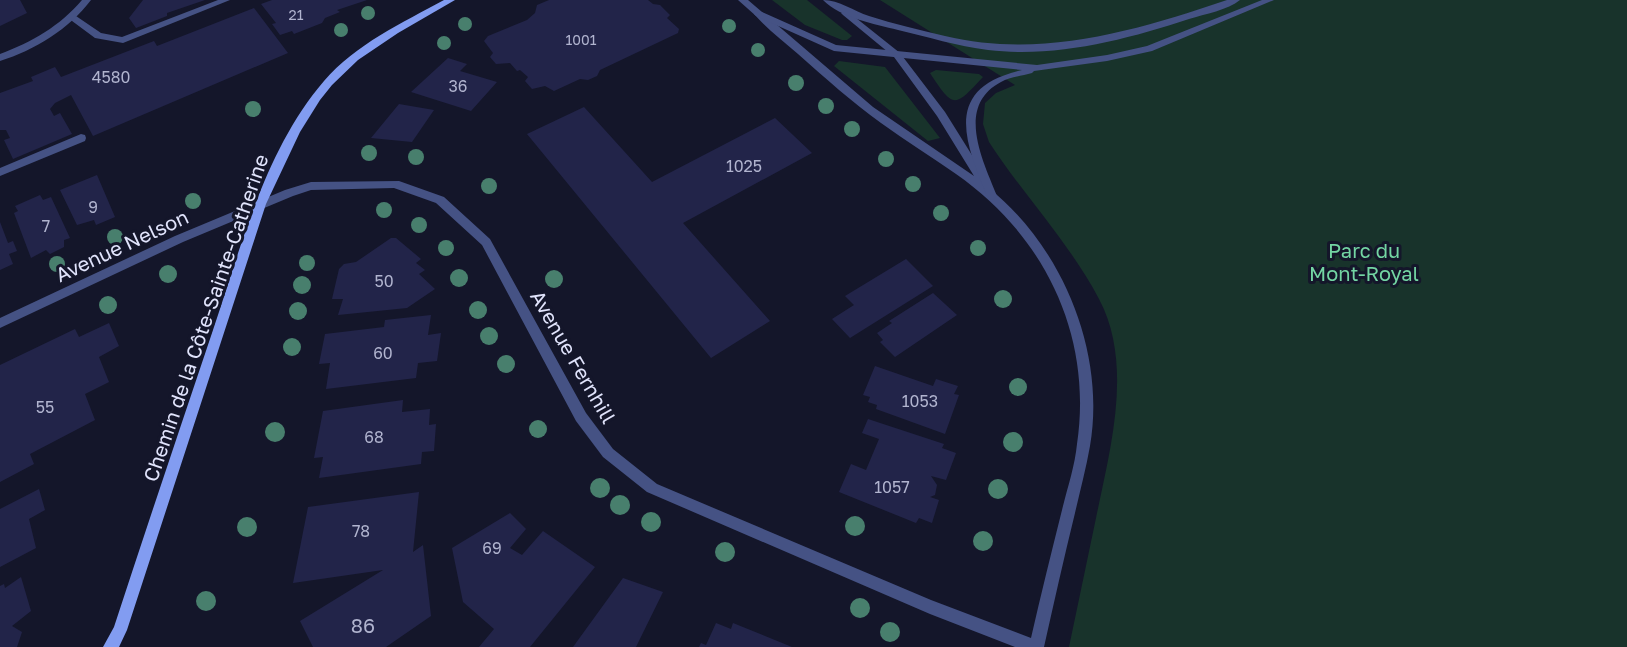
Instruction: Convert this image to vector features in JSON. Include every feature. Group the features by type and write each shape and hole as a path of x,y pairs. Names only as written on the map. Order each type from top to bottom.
{"main road":[{"name":"Chemin de la Côte-Sainte-Catherine","path":"111,647 120,630 261,204 283,153 305,115 343,67 382,38 451,0"}],"street":[{"path":"0,58 47,37 73,18 87,0"},
{"path":"73,18 98,36 123,40 226,0"},
{"path":"742,0 870,109 992,196 1026,231 1058,278 1076,325 1086,380 1087,416 1084,445 1035,647"},
{"path":"827,0 897,55 941,114 992,196"},
{"path":"846,13 952,40 1000,48 1045,48 1120,36 1236,0"},
{"path":"992,196 969,133 970,114 976,100 995,81 1037,69 1149,49 1270,0"},
{"path":"759,14 834,48 1037,69"},
{"path":"0,172 81,138"},
{"name":"Avenue Fernhill","path":"261,204 311,186 339,184 394,184 440,200 486,242 581,417 608,453 652,488 930,607 1035,647"},
{"name":"Avenue Nelson","path":"0,323 179,239 261,204"}],"green space":[{"path":"772,0 807,0 852,36 847,40 842,40 805,25"},
{"name":"Parc du Mont-Royal","path":"880,0 1627,0 1627,647 1069,647 1107,464 1116,407 1115,351 1109,325 1099,299 1074,258 989,142 983,124 985,103 996,93 1015,85"},
{"path":"839,61 885,67 940,138 928,141 834,66"},
{"path":"936,70 979,74 983,77 960,99 955,100 944,93 930,73"}],"building":[{"path":"0,0 20,0 27,13 0,26"},
{"path":"143,0 205,0 167,13 167,16 136,28 129,18"},
{"path":"272,0 367,0 337,10 340,12 325,18 322,23 294,34 292,31 280,35 272,24 276,23 261,4"},
{"path":"549,0 648,0 660,5 670,15 667,18 679,29 678,33 600,70 597,76 588,80 580,79 554,91 545,86 532,89 525,81 528,77 520,70 517,71 510,63 496,64 490,57 493,53 484,41 488,36 527,20 535,13 537,5"},
{"path":"254,8 288,53 93,136 71,95 55,103 50,109 54,116 60,113 72,134 13,159 4,140 10,138 6,130 0,130 0,93 33,81 31,77 55,67 61,77 154,41 157,46"},
{"path":"448,58 467,64 460,71 497,82 471,111 411,92"},
{"path":"399,104 434,110 412,142 371,138"},
{"path":"584,107 652,182 775,118 812,153 683,223 770,321 711,358 527,134"},
{"path":"97,175 115,217 96,225 94,220 77,225 60,190"},
{"path":"40,195 43,200 51,197 70,238 64,240 64,247 50,254 46,250 31,258 14,213 18,211 15,206"},
{"path":"0,222 8,243 13,241 17,251 9,254 13,264 0,270"},
{"path":"391,238 396,238 421,259 416,263 425,270 419,274 435,289 407,308 338,315 343,299 332,299 339,269 344,264 356,262"},
{"path":"906,259 933,286 850,338 832,319 854,305 845,296"},
{"path":"933,293 957,315 895,357 880,342 883,340 877,333 892,323 889,321"},
{"path":"431,315 428,335 441,333 437,361 418,363 416,378 326,389 330,363 319,364 325,334 384,327 385,320"},
{"path":"109,323 119,346 99,357 109,382 85,394 95,420 30,454 34,464 0,482 0,365 75,329 79,337"},
{"path":"875,366 933,386 936,379 958,386 954,394 959,395 945,434 876,409 877,405 868,402 870,397 863,395"},
{"path":"403,400 402,412 430,409 429,425 436,424 434,451 422,452 421,464 319,478 323,457 314,458 323,411"},
{"path":"868,419 944,444 942,448 956,453 946,480 931,476 937,485 935,495 930,497 939,500 932,523 919,518 916,523 839,492 851,464 866,470 879,439 862,433"},
{"path":"39,489 45,510 29,519 36,548 0,567 0,509"},
{"path":"419,492 413,552 423,545 431,616 386,647 313,647 300,621 383,570 293,583 308,507"},
{"path":"510,513 526,529 510,548 522,555 543,531 595,567 530,647 479,647 494,629 463,602 452,548"},
{"path":"21,577 31,611 12,626 22,632 17,647 0,647 0,586 4,584 5,588"},
{"path":"623,578 663,592 636,647 573,647"},
{"path":"716,623 731,629 733,623 792,647 699,647 701,643 706,645"}]}
